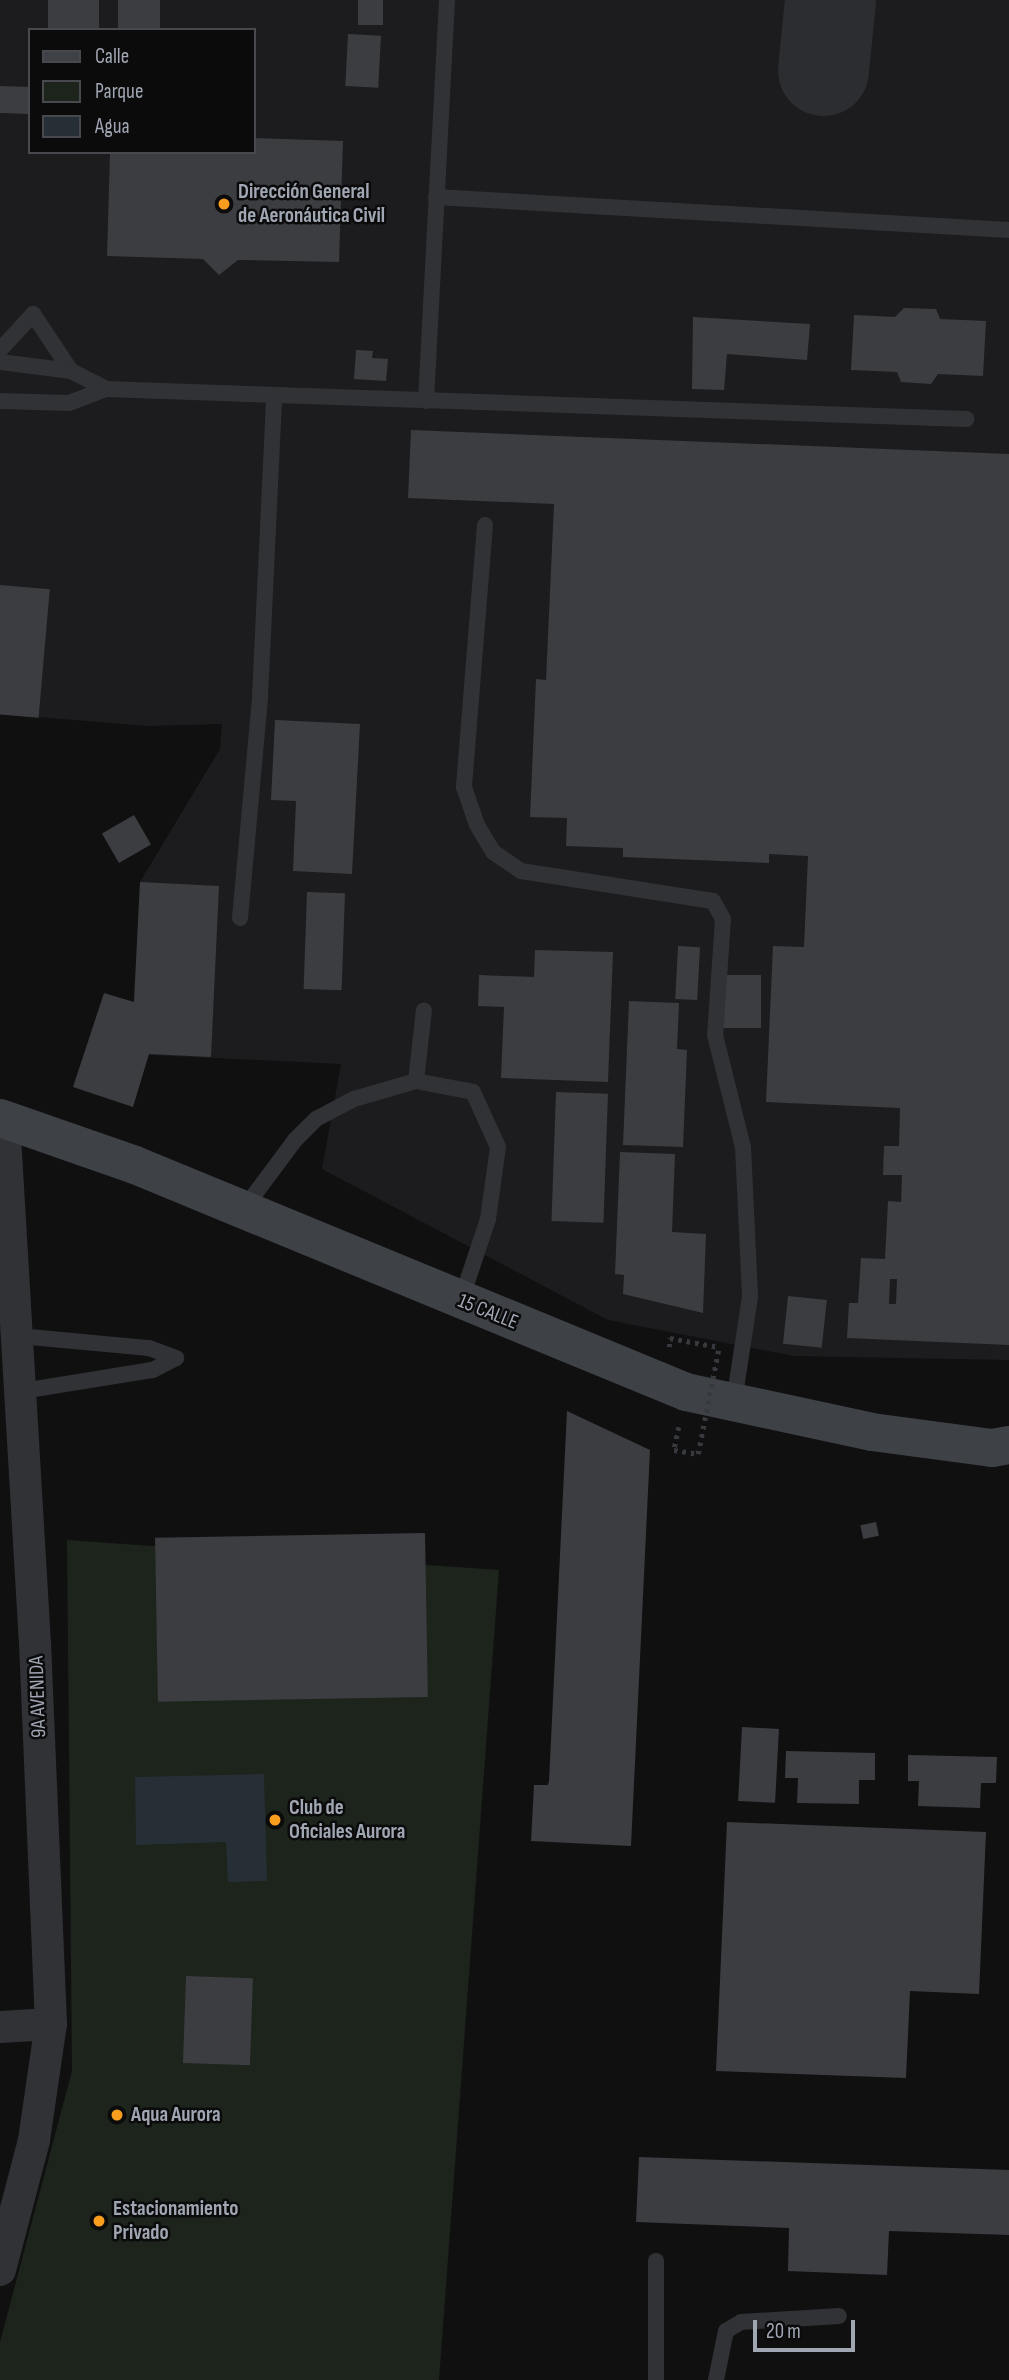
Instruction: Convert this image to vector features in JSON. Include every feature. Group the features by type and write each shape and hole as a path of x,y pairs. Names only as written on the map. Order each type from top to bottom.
{"main road":[{"name":"15 CALLE","path":"2,1118 135,1165 661,1384 734,1404 872,1432 1003,1450"}],"street":[{"name":"9A AVENIDA","path":"0,2270 34,2140 51,2024 22,1391 2,1118"},
{"path":"0,2027 51,2024"}],"lane":[{"path":"426,401 447,0"},
{"path":"436,197 1009,230"},
{"path":"0,350 33,314 71,371"},
{"path":"0,362 71,371 106,389"},
{"path":"0,401 69,403 106,389 966,419"},
{"path":"240,918 260,697 274,396"},
{"path":"485,525 464,788 488,843 521,870 713,901 723,919 715,1035 743,1147 750,1297 734,1404"},
{"path":"416,1081 424,1010"},
{"path":"243,1210 316,1119 354,1099 416,1081 473,1092 498,1147 488,1219 461,1301"},
{"path":"19,1336 149,1348 176,1359 152,1370 22,1391"},
{"path":"656,2262 656,2380"},
{"path":"716,2380 726,2331 741,2322 839,2316"}],"path":[{"path":"670,1338 719,1347 698,1454 674,1450"}],"shaded area":[{"path":"0,0 1009,0 1009,1360 794,1356 608,1320 322,1169 341,1064 131,1054 140,882 220,749 222,724 148,726 0,714"}],"green space":[{"name":"Club de Oficiales Aurora","path":"67,1540 499,1570 439,2380 0,2380 0,2342 72,2071"}],"water":[{"path":"264,1774 267,1881 228,1882 226,1842 136,1845 135,1777"}],"building":[{"path":"48,0 99,0 99,28 48,28"},
{"path":"118,0 160,0 160,28 118,28"},
{"path":"358,0 383,0 383,25 358,25"},
{"path":"348,34 381,36 378,88 345,86"},
{"path":"0,86 28,87 28,114 0,113"},
{"name":"Dirección General de Aeronáutica Civil","path":"256,138 343,141 339,262 238,260 219,275 203,259 107,256 110,154 256,154"},
{"path":"904,308 936,309 940,319 986,321 983,376 938,374 931,384 901,382 897,372 851,370 854,315 895,317"},
{"path":"693,317 810,324 807,360 727,354 724,390 692,389"},
{"path":"356,350 373,351 372,358 388,359 386,381 354,379"},
{"path":"411,430 1009,454 1009,1345 847,1338 849,1303 858,1303 861,1258 885,1259 888,1201 901,1202 902,1175 883,1175 884,1146 899,1146 900,1108 766,1102 773,946 804,947 808,856 769,854 769,863 623,857 623,848 566,846 567,818 530,817 536,679 546,680 554,504 408,498","holes":["890,1279 897,1279 896,1304 889,1304"]},
{"path":"0,585 50,589 39,718 0,714"},
{"path":"275,720 360,724 352,874 293,871 296,801 271,800"},
{"path":"134,815 151,844 119,863 102,834"},
{"path":"140,882 219,886 211,1057 149,1054 133,1107 73,1087 104,993 134,1002"},
{"path":"307,892 345,893 342,990 304,989"},
{"path":"678,946 700,947 697,1000 675,999"},
{"path":"535,950 613,952 608,1082 501,1078 504,1007 478,1006 479,975 534,977"},
{"path":"723,975 761,975 761,1028 723,1028"},
{"path":"629,1001 679,1003 677,1049 687,1050 683,1147 623,1145"},
{"path":"556,1092 608,1094 603,1223 551,1221"},
{"path":"620,1152 675,1154 672,1232 706,1234 703,1313 623,1294 624,1275 615,1274"},
{"path":"788,1296 827,1300 822,1348 783,1344"},
{"path":"567,1411 650,1450 631,1846 531,1841 534,1785 548,1785 549,1781"},
{"path":"876,1522 879,1536 863,1539 860,1525"},
{"path":"425,1533 428,1697 158,1702 155,1538"},
{"path":"742,1727 779,1729 775,1803 738,1801"},
{"path":"786,1751 875,1753 875,1780 859,1780 859,1804 797,1803 798,1778 785,1778"},
{"path":"908,1755 997,1757 996,1783 981,1783 980,1808 918,1806 919,1781 908,1781"},
{"path":"727,1822 986,1832 979,1994 910,1991 906,2078 716,2071"},
{"path":"186,1976 253,1978 250,2065 183,2063"},
{"path":"639,2157 1009,2170 1009,2235 889,2231 887,2275 788,2271 789,2228 636,2222"}],"taxiway":[{"path":"823,70 830,0"}],"place":[{"name":"Dirección General de Aeronáutica Civil","path":"224,204"},
{"name":"Club de Oficiales Aurora","path":"275,1820"},
{"name":"Aqua Aurora","path":"117,2115"},
{"name":"Estacionamiento Privado","path":"99,2221"}]}
